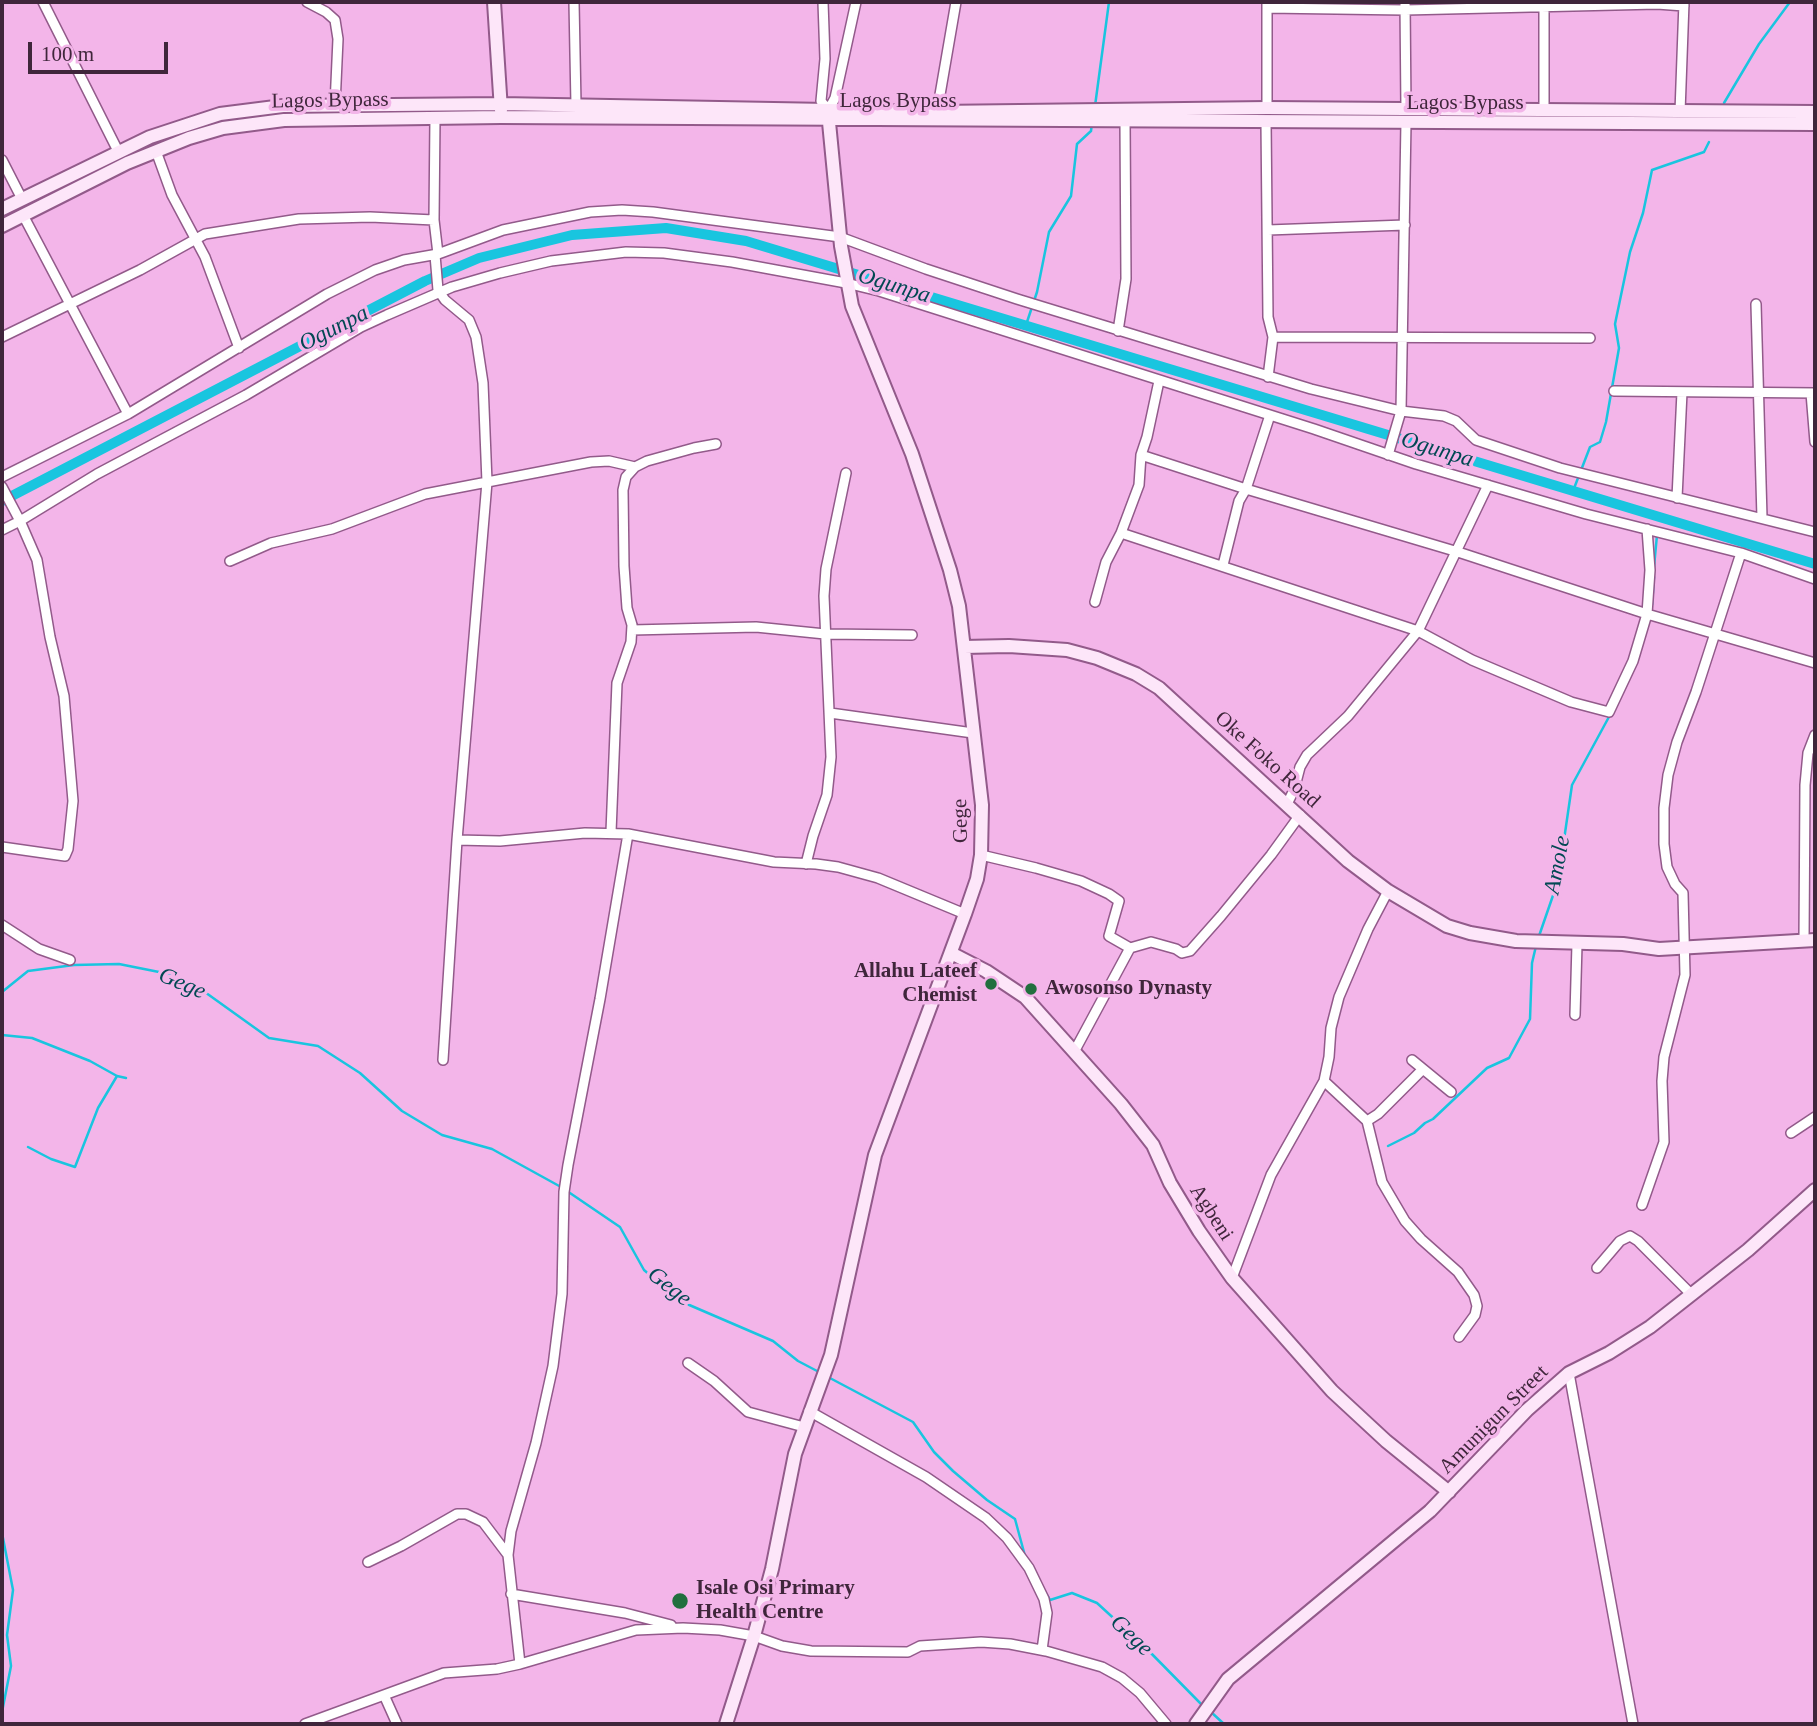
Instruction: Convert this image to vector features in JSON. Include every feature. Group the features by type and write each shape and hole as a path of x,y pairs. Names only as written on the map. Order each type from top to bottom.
{"main road":[{"path":"494,2 501,110"},
{"name":"Lagos Bypass","path":"2,226 156,150 223,128 253,122 435,118 576,105 1125,121 1266,115"},
{"name":"Lagos Bypass","path":"2,209 118,151 173,129 220,114 283,106 829,113 1406,116 1815,124"},
{"name":"Lagos Bypass","path":"1406,116 1544,111 1815,112"},
{"name":"Gege","path":"726,1724 772,1569 795,1454 831,1355 875,1155 965,914 977,879 981,855 982,805 958,606 946,558 912,454 852,306 840,242 829,113"},
{"name":"Oke Foko Road","path":"964,647 1031,646 1067,650 1097,658 1136,674 1159,688 1348,861 1388,891 1447,926 1470,933 1537,942 1685,949 1810,940"},
{"name":"Agbeni","path":"951,953 986,971 1026,997 1121,1104 1153,1145 1170,1183 1232,1278 1332,1391 1386,1441 1449,1492"},
{"name":"Amunigun Street","path":"1197,1722 1228,1679 1248,1660 1360,1571 1449,1492 1527,1410 1569,1373 1609,1353 1650,1327 1748,1250 1815,1190"}],"street":[{"path":"43,2 118,151"},
{"path":"307,2 335,20 338,39 335,105"},
{"path":"574,2 576,105"},
{"path":"823,2 825,60 821,101 829,113"},
{"path":"829,113 835,98 856,2"},
{"path":"937,112 956,2"},
{"path":"1268,377 1273,337 1268,317 1267,5 1684,4 1680,112"},
{"path":"1544,5 1544,111"},
{"path":"1389,452 1400,413 1404,336 1405,6"},
{"path":"435,118 435,220 439,291 469,320 476,337 483,383 488,482 457,840 443,1060"},
{"path":"1118,331 1126,279 1125,121"},
{"path":"156,150 172,195 205,257 239,348"},
{"path":"2,160 22,199"},
{"path":"2,477 128,414 327,294 366,275 404,260 436,254 503,230 590,212 622,210 653,212 840,242 1268,377 1400,413 1444,416 1456,422 1476,440 1560,468 1815,532"},
{"path":"23,215 128,414"},
{"path":"2,337 140,270 205,234 222,229 299,219 370,217 435,220"},
{"path":"1268,230 1405,225"},
{"path":"2,530 361,327 439,291 551,261 626,252 664,253 846,280 1488,485 1741,553 1815,579"},
{"path":"1756,304 1762,519"},
{"path":"1273,337 1590,338"},
{"path":"1095,602 1106,562 1121,533 1139,485 1141,455 1159,381"},
{"path":"1614,391 1813,393 1815,442"},
{"path":"1677,498 1682,392"},
{"path":"1223,565 1239,500 1246,489 1270,415"},
{"path":"611,832 617,683 631,642 632,630 627,608 624,566 623,489 626,477 635,467 669,454 716,444"},
{"path":"1141,455 1458,552 1647,614 1815,663"},
{"path":"230,561 271,543 332,529 425,494 591,462 609,461 635,467"},
{"path":"806,864 827,795 831,757 825,634 826,569 846,473"},
{"path":"1287,804 1307,755 1348,716 1418,631 1488,485"},
{"path":"2,486 37,560 50,637 64,696 73,801 65,856 2,847"},
{"path":"1121,533 1418,631 1472,660 1571,702 1609,712 1633,661 1647,614 1650,570 1647,529"},
{"path":"1642,1205 1664,1142 1664,1057 1685,975 1683,893 1667,867 1664,808 1677,742 1741,553"},
{"path":"632,630 756,627 825,634 912,635"},
{"path":"830,713 973,733"},
{"path":"1810,940 1805,785 1808,753 1815,735"},
{"path":"981,855 1082,881 1109,894 1119,901 1109,936 1130,948 1151,942 1182,953 1190,951 1263,865 1300,816"},
{"path":"457,840 500,841 611,832 628,834 774,862 838,867 878,878 965,914"},
{"path":"520,1664 508,1555 511,1531 536,1443 555,1356 562,1294 564,1192 628,834"},
{"path":"1232,1278 1271,1175 1324,1081 1331,1028 1339,997 1359,948 1388,891"},
{"path":"2,925 39,949 70,960"},
{"path":"1575,1015 1577,944"},
{"path":"1074,1052 1130,948"},
{"path":"1412,1060 1451,1092"},
{"path":"1367,1121 1378,1114 1423,1069"},
{"path":"1324,1081 1367,1121 1382,1182 1405,1221 1458,1272 1474,1295 1477,1306 1475,1315 1459,1336"},
{"path":"1791,1133 1815,1117"},
{"path":"1597,1268 1620,1241 1630,1237 1638,1241 1692,1295"},
{"path":"688,1363 714,1381 748,1412 804,1427"},
{"path":"1569,1373 1633,1724"},
{"path":"809,1411 926,1477 986,1518 1006,1538 1029,1568 1044,1599 1047,1613 1042,1650"},
{"path":"368,1562 457,1514 466,1514 483,1522 508,1555"},
{"path":"512,1594 625,1613 682,1628"},
{"path":"305,1724 444,1673 497,1669 520,1664 636,1630 682,1628 720,1630 754,1636 782,1646 811,1651 908,1652 920,1646 981,1642 1042,1650 1102,1667 1122,1678 1140,1693 1166,1724"},
{"path":"384,1695 397,1724"}],"waterway":[{"path":"1095,106 1109,2"},
{"path":"1724,103 1759,44 1790,2"},
{"path":"1026,325 1037,292 1049,232 1071,196 1077,144 1091,131 1092,123"},
{"path":"1573,491 1590,447 1600,442 1606,422 1619,348 1615,324 1630,252 1643,213 1652,170 1704,152 1709,142"},
{"name":"Ogunpa","path":"2,501 425,281 479,258 572,235 666,228 746,241 1815,564"},
{"name":"Amole","path":"1654,567 1657,535"},
{"name":"Amole","path":"1652,605 1654,577"},
{"name":"Amole","path":"1539,936 1558,881 1572,785 1610,715"},
{"name":"Amole","path":"1388,1146 1414,1133 1433,1119 1487,1068 1509,1058 1530,1019 1532,963 1536,946"},
{"name":"Gege","path":"2,992 28,971 74,965 119,964 164,973 202,990 269,1038 318,1046 360,1073 402,1111 442,1135 492,1149 561,1187"},
{"path":"2,1035 32,1038 126,1078"},
{"path":"28,1147 75,1167 98,1108 117,1076"},
{"name":"Gege","path":"567,1191 620,1227 644,1270 680,1301 773,1341 798,1361 819,1372"},
{"name":"Gege","path":"828,1377 913,1422 934,1452 953,1471 987,1500 1015,1519 1025,1556"},
{"path":"2,1533 13,1590 7,1635 11,1666 2,1712"},
{"name":"Gege","path":"1045,1592 1050,1600 1072,1593 1097,1603 1203,1706"},
{"name":"Gege","path":"1211,1712 1224,1724"}],"place":[{"name":"Allahu Lateef Chemist","path":"991,984"},
{"name":"Awosonso Dynasty","path":"1031,989"},
{"name":"Isale Osi Primary Health Centre","path":"680,1601"}]}
